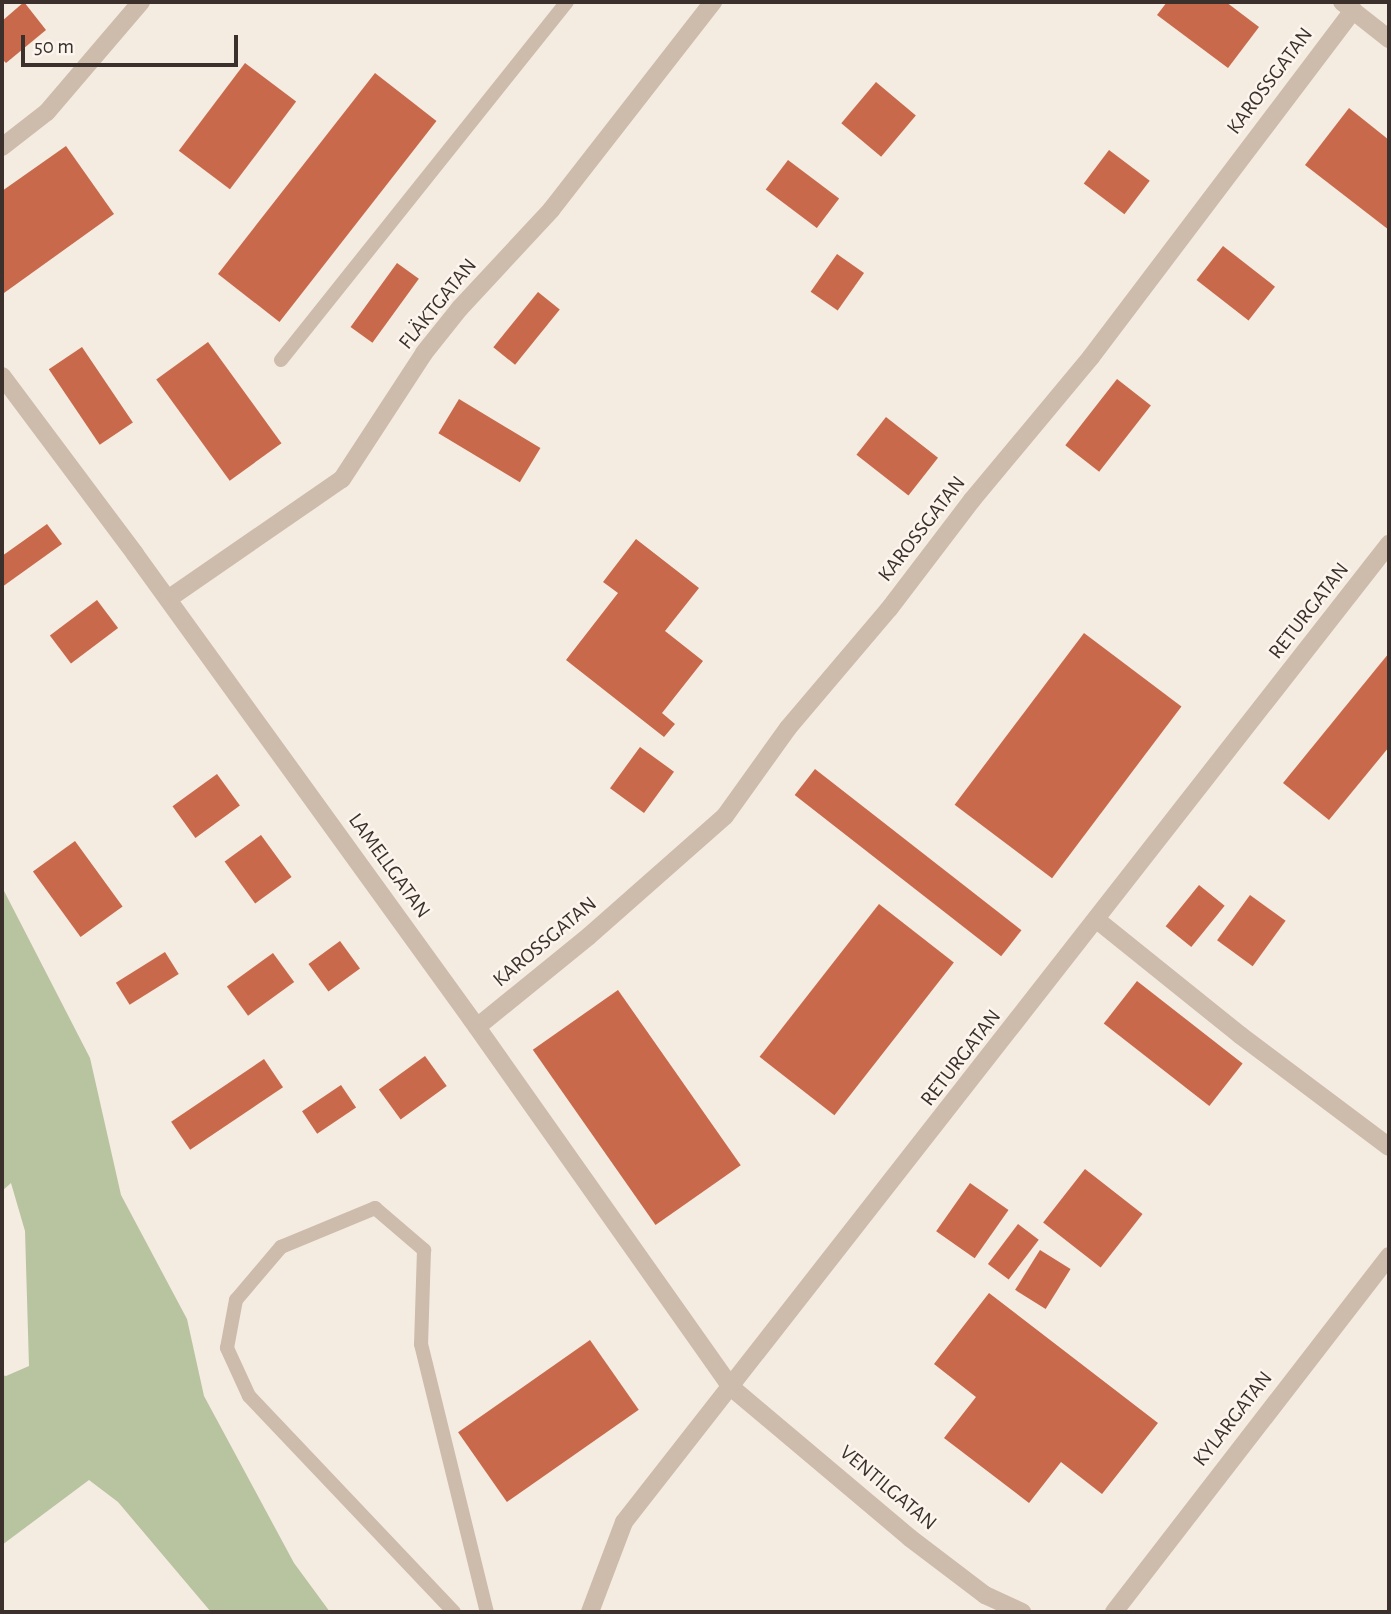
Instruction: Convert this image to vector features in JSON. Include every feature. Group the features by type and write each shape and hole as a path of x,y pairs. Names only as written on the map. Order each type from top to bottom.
{"street":[{"path":"2,147 47,112 141,2"},
{"name":"FLÄKTGATAN","path":"168,599 342,479 424,353 460,308 551,210 713,2"},
{"path":"1348,6 1389,39"},
{"name":"KAROSSGATAN","path":"477,1027 589,936 725,816 788,728 889,609 972,500 1091,357 1348,6"},
{"name":"LAMELLGATAN","path":"2,376 168,599 477,1027 732,1388"},
{"name":"RETURGATAN","path":"590,1612 624,1522 732,1388 1389,544"},
{"path":"1097,920 1240,1035 1389,1147"},
{"name":"KYLARGATAN","path":"1114,1612 1389,1255"},
{"name":"VENTILGATAN","path":"732,1388 910,1538 985,1595 1023,1612"}],"lane":[{"path":"281,360 567,2"},
{"path":"454,1612 249,1396 227,1348 236,1300 281,1247 375,1208 424,1250 421,1344 487,1612"}],"green space":[{"path":"2,887 90,1058 121,1195 187,1319 204,1396 294,1563 330,1612 211,1612 118,1502 89,1480 2,1545 2,1375 6,1376 29,1366 25,1231 11,1183 2,1191"}],"building":[{"path":"24,2 46,30 6,63 2,59 2,21"},
{"path":"1167,2 1226,2 1259,27 1228,68 1157,15"},
{"path":"245,63 296,102 230,189 179,151"},
{"path":"375,73 436,121 279,322 218,274"},
{"path":"876,82 916,115 881,157 841,123"},
{"path":"1349,108 1389,140 1389,230 1305,165"},
{"path":"66,146 114,214 4,293 2,191"},
{"path":"1109,150 1150,181 1124,214 1084,184"},
{"path":"788,160 839,199 817,228 766,190"},
{"path":"1223,246 1275,287 1249,321 1197,280"},
{"path":"837,254 864,273 838,311 811,292"},
{"path":"397,263 419,279 372,343 351,327"},
{"path":"538,292 560,310 515,365 493,347"},
{"path":"208,342 281,443 230,481 156,380"},
{"path":"82,347 133,422 100,445 49,369"},
{"path":"1117,379 1151,405 1099,472 1065,445"},
{"path":"459,399 540,448 520,482 438,433"},
{"path":"886,417 938,458 908,495 856,455"},
{"path":"47,524 62,544 2,587 2,556"},
{"path":"636,539 699,588 665,631 703,661 662,713 675,724 664,737 566,660 618,593 603,582"},
{"path":"97,600 118,628 71,663 50,636"},
{"path":"1084,633 1181,706 1052,878 955,805"},
{"path":"1389,653 1389,747 1329,820 1283,783"},
{"path":"640,747 674,772 644,813 610,788"},
{"path":"815,769 1021,930 1001,956 795,795"},
{"path":"217,774 240,806 195,838 173,806"},
{"path":"261,835 292,877 255,904 225,861"},
{"path":"75,841 123,907 81,937 33,872"},
{"path":"1199,885 1225,906 1191,947 1166,926"},
{"path":"1250,895 1286,921 1253,966 1217,940"},
{"path":"879,904 954,962 834,1115 760,1057"},
{"path":"340,941 360,969 328,991 308,964"},
{"path":"165,952 179,974 130,1005 116,983"},
{"path":"273,953 294,982 248,1016 227,987"},
{"path":"1137,981 1243,1063 1209,1106 1104,1024"},
{"path":"618,990 741,1165 656,1225 533,1050"},
{"path":"425,1056 447,1086 401,1119 379,1090"},
{"path":"264,1059 283,1087 190,1150 171,1122"},
{"path":"341,1085 356,1107 317,1134 302,1111"},
{"path":"1085,1169 1143,1214 1101,1268 1043,1223"},
{"path":"970,1183 1009,1210 975,1258 936,1231"},
{"path":"1018,1224 1039,1240 1009,1280 988,1264"},
{"path":"1040,1250 1071,1269 1046,1309 1015,1290"},
{"path":"989,1293 1158,1423 1102,1494 1061,1462 1029,1503 944,1438 976,1397 934,1364"},
{"path":"590,1340 639,1410 507,1502 458,1432"}]}
